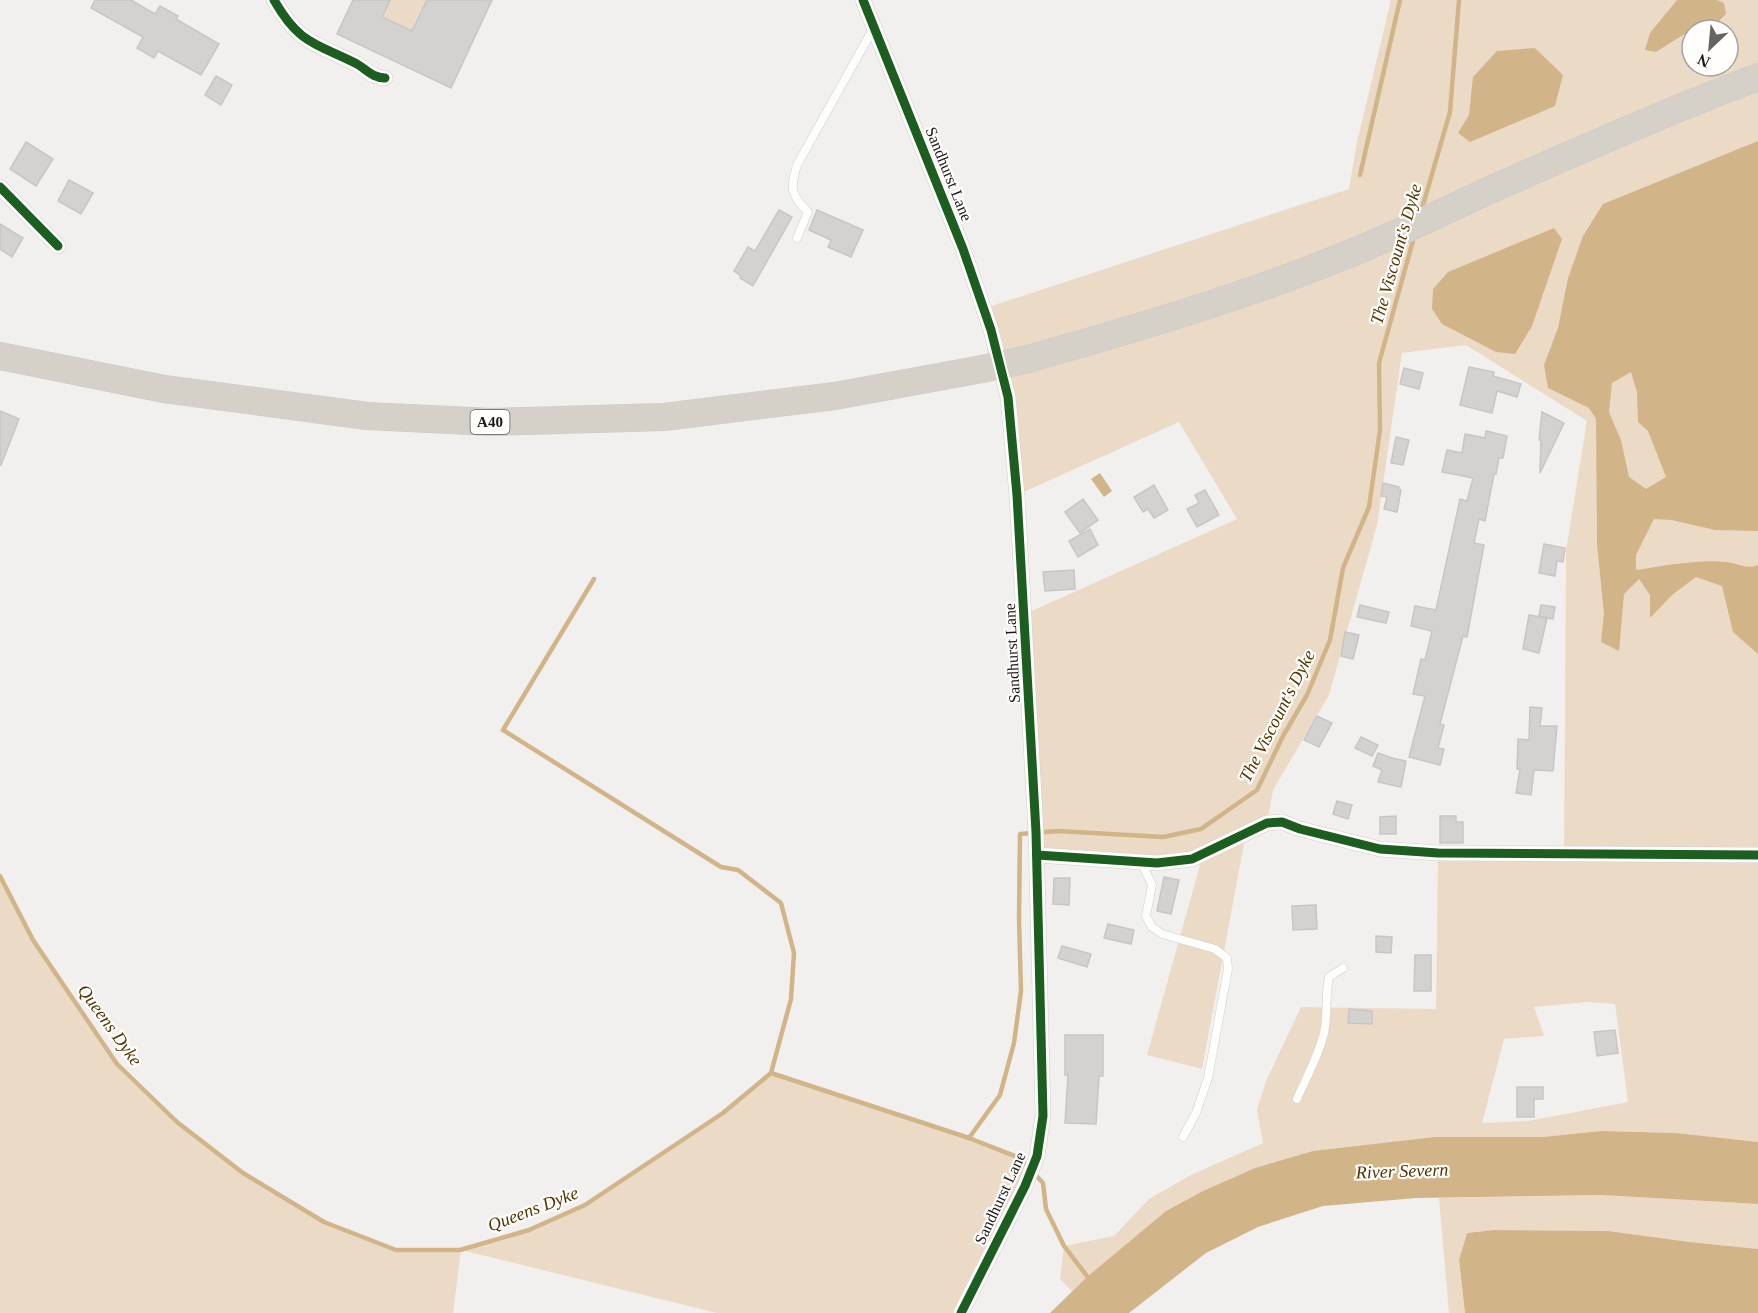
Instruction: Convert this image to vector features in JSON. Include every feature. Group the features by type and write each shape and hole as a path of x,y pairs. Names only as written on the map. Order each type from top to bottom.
{"highway":[{"name":"A40","path":"0,356 164,389 367,416 491,422 664,417 835,396 982,369 1028,358 1141,327 1241,295 1352,253 1499,186 1719,92 1758,78"}],"street":[{"path":"274,0 285,18 303,38 359,66 376,78 385,78"},
{"name":"Sandhurst Lane","path":"863,0 963,249 991,330 1008,397 1017,495 1037,855 1043,1116 1037,1156 1025,1185 961,1313"},
{"path":"0,187 58,246"},
{"path":"1037,855 1157,863 1192,859 1267,823 1282,822 1300,829 1380,849 1438,854 1758,855"}],"lane":[{"path":"797,238 808,212 797,201 791,185 797,165 874,27"},
{"path":"1141,862 1152,885 1146,916 1152,927 1162,934 1215,949 1227,958 1228,969 1208,1078 1196,1113 1183,1137"},
{"path":"1297,1099 1323,1036 1327,1019 1326,991 1329,977 1343,968"}],"shaded area":[{"path":"390,0 427,0 412,31 382,17"},
{"path":"1391,0 1758,0 1758,1142 1676,1133 1601,1131 1543,1137 1313,1151 1255,1168 1203,1191 1166,1211 1072,1291 1060,1279 1064,1246 1114,1236 1149,1199 1191,1175 1263,1143 1257,1110 1266,1081 1301,1007 1436,1009 1438,853 1564,855 1566,550 1587,421 1466,345 1402,353 1377,525 1329,695 1273,790 1267,823 1246,833 1202,1069 1147,1055 1203,854 1192,859 1037,855 1025,614 1237,519 1179,422 1017,495 1008,397 982,309 1349,189 1357,142","holes":["1588,1002 1615,1004 1628,1102 1528,1121 1482,1123 1504,1039 1544,1036 1534,1007"]},
{"path":"0,876 33,940 117,1063 177,1122 243,1173 324,1222 396,1250 460,1250 529,1230 585,1205 723,1113 771,1073 969,1138 1020,1158 1031,1171 961,1313 717,1313 461,1250 453,1313 0,1313"},
{"path":"1601,1195 1758,1204 1758,1249 1608,1231 1494,1230 1467,1233 1459,1260 1465,1313 1449,1313 1439,1198"}],"water":[{"path":"1677,0 1717,0 1724,3 1726,14 1722,18 1680,18 1680,37 1656,52 1645,50 1650,33"},
{"path":"1535,48 1563,75 1555,106 1470,142 1458,133 1469,115 1473,77 1497,51"},
{"path":"1758,141 1758,531 1715,530 1672,520 1654,519 1636,555 1636,570 1704,561 1726,562 1750,567 1758,565 1758,654 1733,632 1722,586 1696,577 1672,595 1650,618 1650,595 1639,579 1624,594 1619,651 1601,642 1604,614 1597,544 1596,419 1589,408 1548,388 1544,365 1558,328 1568,278 1583,236 1603,204","holes":["1631,372 1637,392 1638,422 1648,431 1666,477 1646,489 1629,477 1621,440 1609,412 1612,383"]},
{"path":"1554,228 1562,239 1532,326 1515,354 1496,352 1442,324 1432,309 1433,289 1448,272"},
{"path":"1100,473 1112,491 1104,497 1091,479"},
{"name":"River Severn","path":"1601,1131 1676,1133 1758,1142 1758,1204 1601,1195 1416,1198 1323,1206 1258,1227 1206,1253 1129,1313 1050,1313 1087,1277 1166,1211 1203,1191 1255,1168 1313,1151 1435,1137 1543,1137"},
{"path":"1494,1230 1608,1231 1758,1249 1758,1313 1465,1313 1459,1260 1467,1233"}],"building":[{"path":"95,0 131,0 155,14 160,6 178,16 176,19 219,44 201,75 158,51 154,58 137,48 143,37 91,8"},
{"path":"353,0 390,0 382,17 412,31 427,0 492,0 451,88 337,34"},
{"path":"216,76 232,85 221,105 205,95"},
{"path":"26,142 53,159 36,186 10,169"},
{"path":"69,180 93,193 81,214 58,201"},
{"path":"779,210 792,217 753,286 734,271 748,247 755,251"},
{"path":"817,210 863,230 851,257 828,247 831,240 809,230"},
{"path":"0,224 23,238 12,257 0,249"},
{"path":"1469,367 1494,372 1493,376 1521,384 1517,397 1497,391 1492,413 1460,405"},
{"path":"1404,368 1423,373 1419,389 1400,384"},
{"path":"0,411 19,419 1,465 0,465"},
{"path":"1542,412 1564,423 1540,473 1541,440 1539,440"},
{"path":"1486,431 1507,436 1503,458 1499,458 1496,474 1494,474 1485,521 1479,519 1474,543 1484,545 1467,637 1463,636 1440,724 1444,725 1438,748 1444,749 1440,765 1409,757 1425,696 1413,694 1421,659 1425,660 1432,631 1411,626 1415,606 1436,610 1460,499 1467,501 1473,478 1442,472 1447,450 1462,453 1465,434 1485,438"},
{"path":"1396,437 1409,440 1403,465 1391,463"},
{"path":"1383,483 1399,487 1398,489 1401,490 1397,512 1384,509 1387,497 1381,496"},
{"path":"1154,485 1168,510 1154,518 1148,509 1143,512 1134,497"},
{"path":"1205,490 1219,515 1197,527 1187,509 1199,503 1195,495"},
{"path":"1083,499 1098,520 1080,533 1065,512"},
{"path":"1090,529 1098,545 1078,557 1069,541"},
{"path":"1544,544 1565,548 1563,562 1557,561 1555,576 1539,573"},
{"path":"1074,570 1075,589 1045,591 1043,572"},
{"path":"1360,605 1389,612 1386,623 1357,617"},
{"path":"1541,605 1555,607 1553,619 1539,616"},
{"path":"1529,615 1547,618 1539,653 1523,649"},
{"path":"1345,632 1359,635 1353,659 1341,656"},
{"path":"1530,707 1542,708 1540,726 1557,726 1553,771 1534,770 1531,795 1516,793 1520,769 1517,769 1518,739 1529,740"},
{"path":"1317,716 1332,723 1319,747 1304,740"},
{"path":"1361,737 1378,745 1372,756 1355,748"},
{"path":"1378,753 1406,761 1401,787 1378,782 1382,770 1373,766"},
{"path":"1337,801 1352,805 1348,819 1333,814"},
{"path":"1396,816 1396,834 1380,834 1380,817"},
{"path":"1440,816 1456,816 1456,822 1463,822 1463,843 1440,843"},
{"path":"1164,877 1179,880 1171,914 1157,911"},
{"path":"1054,878 1070,878 1069,905 1053,904"},
{"path":"1316,905 1317,929 1293,930 1292,906"},
{"path":"1108,924 1134,930 1131,944 1104,938"},
{"path":"1376,936 1392,937 1391,953 1376,952"},
{"path":"1062,946 1091,954 1087,967 1058,958"},
{"path":"1415,955 1431,955 1431,991 1414,991"},
{"path":"1349,1009 1372,1011 1372,1024 1348,1023"},
{"path":"1615,1030 1618,1053 1597,1056 1594,1032"},
{"path":"1065,1035 1103,1035 1103,1076 1099,1076 1096,1124 1065,1123 1068,1075 1065,1075"},
{"path":"1517,1087 1543,1087 1543,1099 1534,1099 1534,1117 1517,1117"}],"waterway":[{"path":"1360,175 1400,0"},
{"name":"The Viscount's Dyke","path":"1421,212 1450,112 1459,0"},
{"name":"The Viscount's Dyke","path":"969,1138 1000,1095 1014,1043 1021,991 1020,834 1058,831 1163,837 1201,829 1257,790 1283,736 1307,695 1330,640 1343,568 1369,507 1380,430 1379,363 1414,237"},
{"path":"594,579 503,730 721,867 738,870 781,903 794,953 791,999 771,1073"},
{"name":"Queens Dyke","path":"0,876 33,940 117,1064 177,1122 243,1173 324,1222 396,1250 460,1250 529,1230 585,1205 723,1113 771,1073 969,1138 1020,1158 1043,1183 1046,1209 1064,1246 1090,1280"}],"cycle path":[{"path":"274,0 292,26 309,41 357,64 374,75 385,78"},
{"path":"863,0 963,249 991,330 1008,397 1017,495 1036,832 1043,1116 1037,1156 1025,1186 961,1313"},
{"path":"0,187 58,246"},
{"path":"1037,855 1157,863 1192,859 1267,823 1282,822 1300,829 1380,849 1438,853 1758,855"}]}
